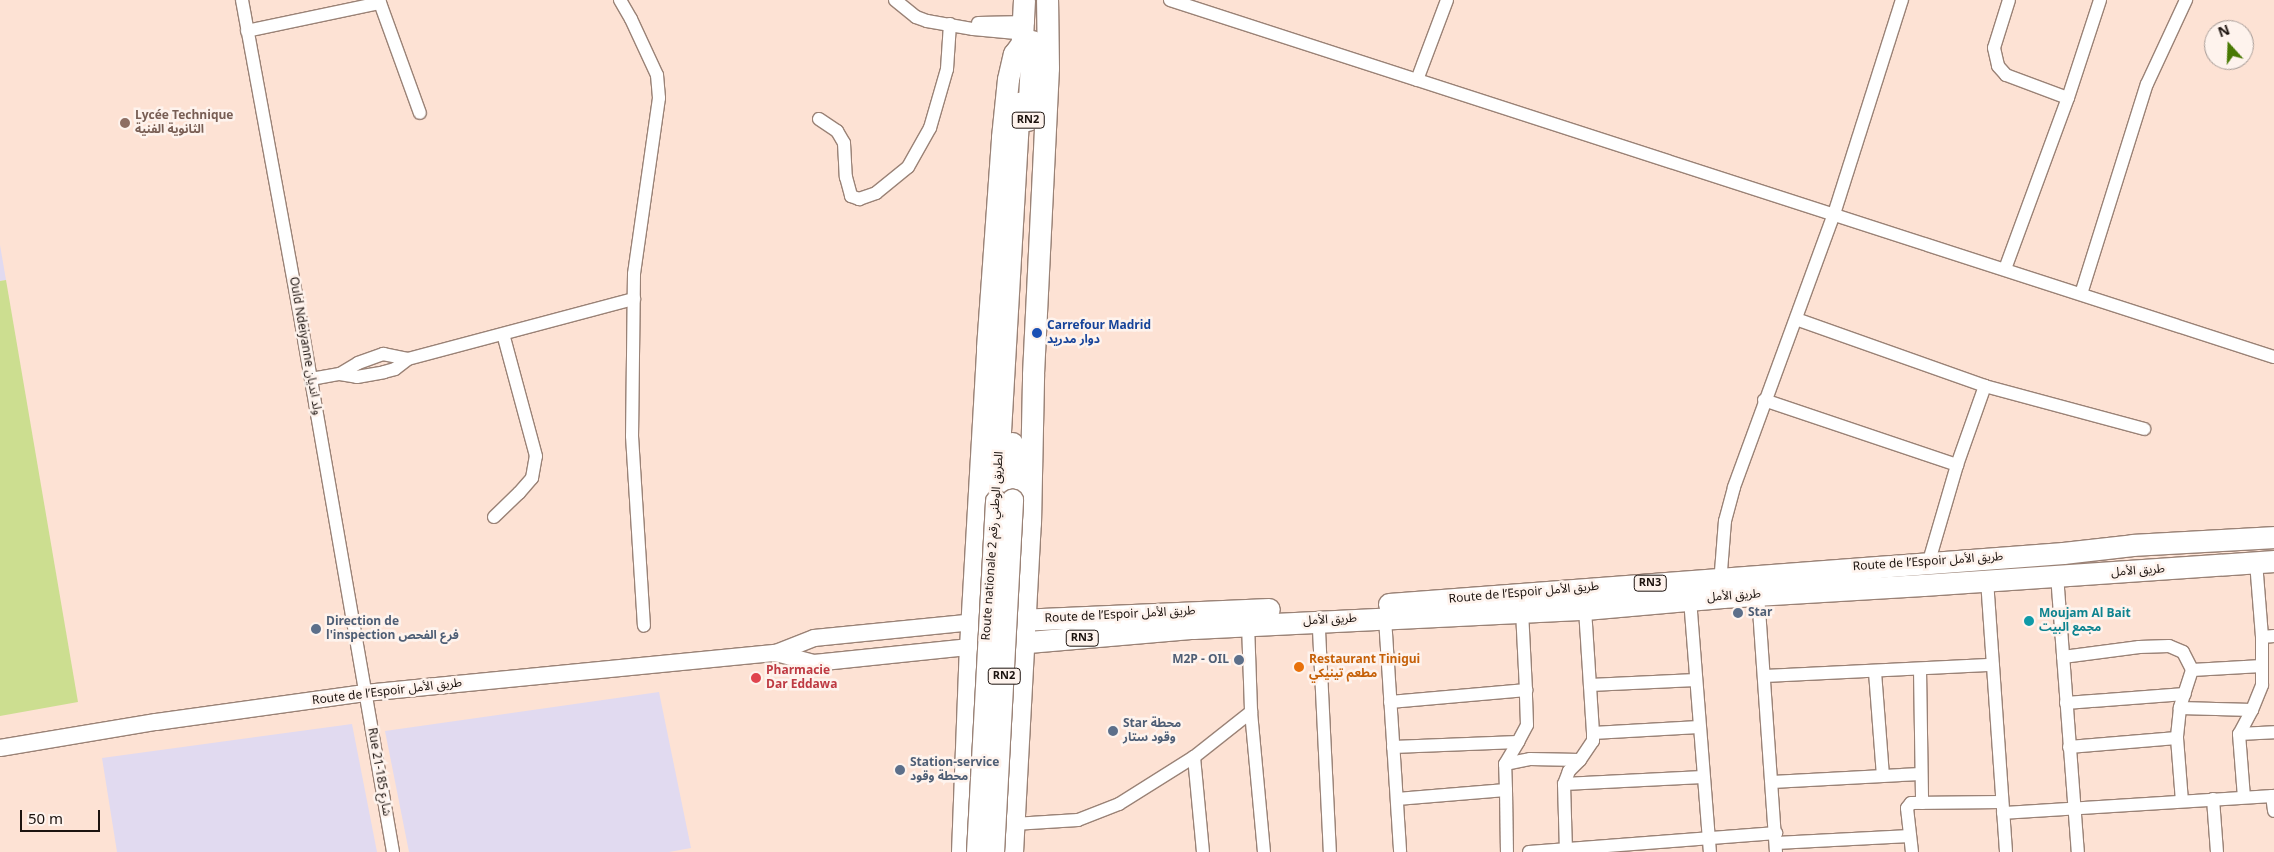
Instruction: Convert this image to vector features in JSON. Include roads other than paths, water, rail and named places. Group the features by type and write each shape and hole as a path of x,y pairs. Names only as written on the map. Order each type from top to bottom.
{"highway":[{"name":"RN2","path":"1024,0 1026,31"},
{"name":"RN2","path":"1026,31 1034,0"},
{"path":"1012,852 1024,642 1033,365 1048,68 1047,0"},
{"name":"Route nationale الطريق الوطني رقم 2","path":"993,852 1004,500 1026,31"},
{"path":"962,852 970,647 973,622 987,348 1002,137 1008,79 1014,54 1026,31"},
{"name":"Route nationale الطريق الوطني رقم 2","path":"977,852 1004,500"},
{"name":"Route de l’Espoir طريق الأمل","path":"973,622 1721,587 1929,561 2274,537"},
{"name":"طريق الأمل","path":"1193,628 1585,608 1690,599 1721,587 1758,595 2265,562"},
{"name":"Route de l’Espoir طريق الأمل","path":"970,647 1193,628"}],"street":[{"name":"Ould Ndeiyanne ولد انديان","path":"242,0 311,379 365,693"},
{"path":"620,0 657,75 659,98 634,274 632,436 644,626"},
{"path":"895,0 916,17 927,21 1026,31"},
{"path":"1170,0 2274,357"},
{"path":"1417,80 1447,0"},
{"path":"1721,587 1725,521 1734,487 1764,400 1834,214 1902,0"},
{"path":"2009,0 1994,48 1998,66 2006,75 2068,98"},
{"path":"2005,269 2068,98 2100,0"},
{"path":"2081,294 2147,84 2186,0"},
{"path":"247,31 380,2 420,113"},
{"path":"819,119 837,131 844,143 846,177 851,196 859,199 876,193 908,167 930,128 947,69 954,24"},
{"path":"311,379 340,374 358,363 383,354 408,359 634,299"},
{"path":"1796,319 1985,386 2144,429"},
{"path":"494,517 519,494 532,478 536,456 504,334"},
{"path":"1929,561 1957,465 1985,386"},
{"path":"1764,400 1957,465"},
{"path":"2244,797 2239,734 2268,685 2262,666 2268,636 2265,562"},
{"path":"2058,575 2078,852"},
{"path":"1987,580 2006,852"},
{"path":"1758,595 1776,843"},
{"path":"1690,599 1702,777 1709,846"},
{"path":"1566,850 1564,784 1569,771 1593,742 1585,608"},
{"path":"1507,852 1505,764 1528,725 1522,612"},
{"path":"1385,618 1400,852"},
{"path":"1320,621 1330,852"},
{"name":"Route de l’Espoir طريق الأمل","path":"0,748 156,722 365,693 776,653 814,638 973,622"},
{"path":"1248,624 1251,712 1264,852"},
{"path":"2063,657 2139,647 2169,646 2183,652 2192,670 2180,708 2177,738 2182,801"},
{"name":"Route de l’Espoir طريق الأمل","path":"776,653 814,663 970,647"},
{"path":"1764,676 1993,666"},
{"path":"2192,670 2262,666"},
{"path":"1920,669 1922,803"},
{"path":"1875,672 1883,776"},
{"path":"1590,685 1696,680"},
{"path":"1390,702 1526,690"},
{"name":"Rue 21-185 شارع","path":"365,693 393,852"},
{"path":"2066,703 2185,694"},
{"path":"2180,708 2252,710"},
{"path":"1014,824 1078,820 1100,813 1138,794 1194,757 1251,712"},
{"path":"1593,733 1699,727"},
{"path":"2239,734 2274,732"},
{"path":"2069,747 2177,738"},
{"path":"1393,747 1518,742"},
{"path":"1194,757 1203,852"},
{"path":"1505,764 1530,759 1580,760"},
{"path":"1772,782 1921,774"},
{"path":"1564,784 1702,777"},
{"path":"1397,799 1506,790"},
{"path":"1912,852 1908,805 1922,803 2074,808 2273,796 2274,811"},
{"path":"2213,799 2217,852"},
{"path":"1529,852 1776,843 1838,846 1910,836"}],"place":[{"name":"Lycée Technique الثانوية الفنية","path":"125,123"},
{"name":"Carrefour Madrid دوار مدريد","path":"1037,333"},
{"name":"Star","path":"1738,613"},
{"name":"Moujam Al Bait مجمع البيت","path":"2029,621"},
{"name":"Direction de l'inspection فرع الفحص","path":"316,629"},
{"name":"M2P - OIL","path":"1239,660"},
{"name":"Restaurant Tinigui مطعم تينيكي","path":"1299,667"},
{"name":"Pharmacie Dar Eddawa","path":"756,678"},
{"name":"Star محطة وقود ستار","path":"1113,731"},
{"name":"Station-service محطة وقود","path":"900,770"}]}
